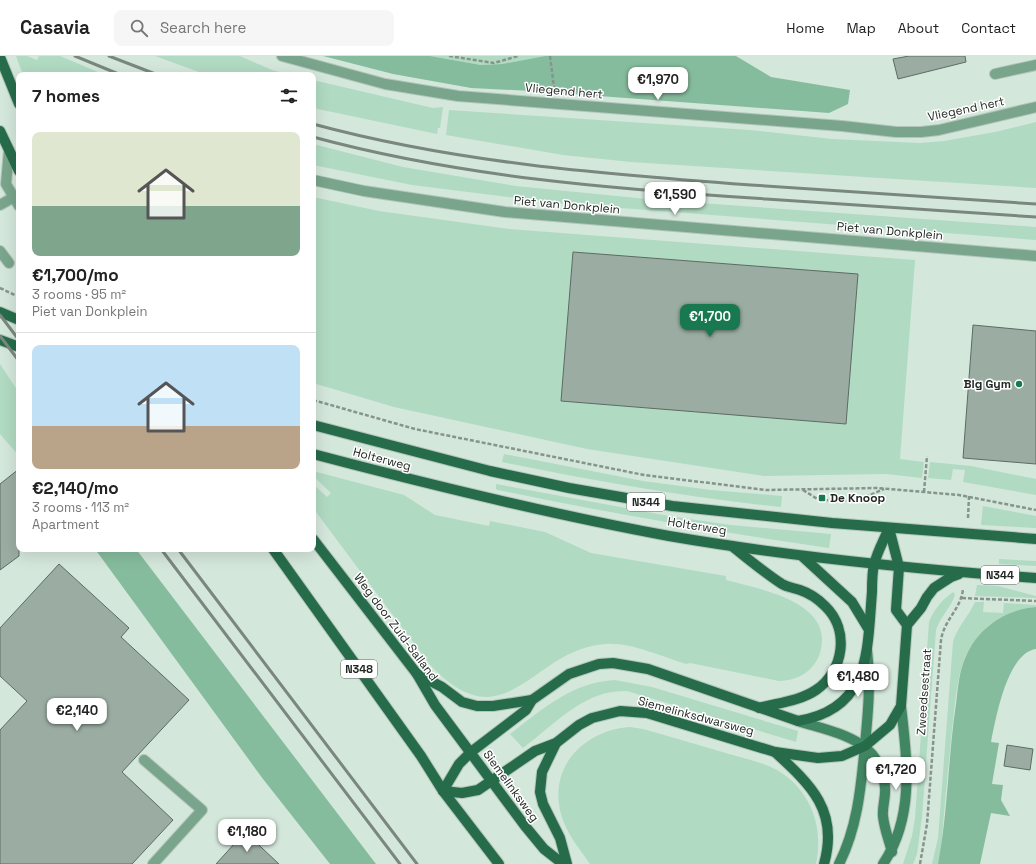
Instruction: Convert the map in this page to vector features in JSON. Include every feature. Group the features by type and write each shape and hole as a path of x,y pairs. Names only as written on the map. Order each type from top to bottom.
{"main road":[{"path":"0,57 16,97"},
{"path":"0,131 16,165"},
{"path":"0,312 16,319"},
{"path":"0,340 16,346"},
{"name":"Holterweg","path":"316,426 490,472 620,498 751,515 889,528 1036,539"},
{"name":"Holterweg","path":"316,455 409,480 554,513 670,536 802,556 963,573 1036,578"},
{"path":"798,721 816,718 831,711 842,703 856,684 867,649 874,564 889,528"},
{"path":"889,528 900,566 896,610 906,625 921,608 934,588 950,577 963,573"},
{"name":"Weg door Zuid-Salland","path":"316,543 417,674 435,705 471,752"},
{"path":"730,545 784,585 801,590 821,602 834,616 841,639 837,665 825,683 806,695 759,708"},
{"name":"N348","path":"275,552 421,756 443,791 499,864"},
{"path":"802,556 852,602 869,630"},
{"name":"Zweedsestraat","path":"902,706 906,625"},
{"name":"Siemelinksdwarsweg","path":"471,752 526,710 532,700 569,674 585,667 613,663 648,670 798,721"},
{"path":"417,674 442,687 462,702 476,706 493,706 532,700"},
{"name":"Siemelinksdwarsweg","path":"443,791 462,793 478,790 535,751 556,743 579,725 592,718 613,712 632,711 647,713 775,752 818,758 830,758 842,756 865,746 890,725 902,706"},
{"path":"556,743 542,772 540,792 543,804 560,838 567,864"},
{"name":"Siemelinksweg","path":"443,791 459,764 471,752 544,849 563,864"},
{"path":"775,752 814,790 822,806 828,821 829,835 828,849 824,864"}],"street":[{"name":"Vliegend hert","path":"282,56 384,84 420,90 555,104 842,126 896,132 939,130 1036,107"},
{"path":"995,74 1036,65"},
{"path":"9,150 6,184 16,200"},
{"name":"Piet van Donkplein","path":"316,181 364,191 504,212 1036,256"},
{"path":"0,205 16,202"},
{"path":"0,251 9,263"},
{"path":"839,864 855,820 862,785 870,690 867,649"},
{"name":"Zweedsestraat","path":"884,864 892,852 904,819 907,777 902,706"},
{"name":"Siemelinksdwarsweg","path":"798,721 852,738 865,746"},
{"path":"865,746 879,764 883,776 885,790 882,815 892,852"},
{"path":"144,760 202,810 153,864"}],"path":[{"path":"449,56 498,63 518,56"},
{"path":"550,56 555,104"},
{"path":"0,288 16,296"},
{"path":"316,401 415,429 644,475 743,488 885,488 969,496 1036,510"},
{"path":"924,492 927,456"},
{"path":"802,489 819,500 856,501 885,488"},
{"name":"Zweedsestraat","path":"920,864 927,824 941,640 945,626 962,598 1036,601"}],"green space":[{"path":"16,56 27,56 37,60 39,56 60,56 98,72 22,72"},
{"path":"155,56 240,56 280,72 199,72"},
{"path":"323,56 430,56 481,65 502,64 545,56 736,56 771,77 850,90 848,104 829,113 532,91 471,88 393,74"},
{"path":"430,56 545,56 502,64 481,65"},
{"path":"316,81 433,108 443,107 440,128 438,128 437,134 316,109"},
{"path":"449,110 750,130 832,139 920,143 944,141 995,132 1036,122 1036,188 631,162 563,155 446,135"},
{"path":"316,145 403,167 516,186 657,200 1036,227 1036,240 556,203 412,185 316,166"},
{"path":"316,198 379,211 509,229 915,260 900,459 924,462 922,478 886,474 764,476 587,449 394,407 316,384"},
{"path":"0,364 16,388 16,453 0,434"},
{"path":"504,454 643,481 711,490 782,496 781,507 641,488 571,476 502,462"},
{"path":"930,462 971,466 1036,479 1036,495 963,482 965,470 953,469 951,480 928,478"},
{"path":"316,472 404,495 435,515 489,526 490,521 545,532 591,553 726,576 726,580 784,597 798,604 810,613 818,624 822,637 819,655 817,660 806,673 796,678 779,681 690,663 686,664 625,645 606,644 580,649 558,660 519,686 500,695 480,696 457,688 431,666 316,512 316,487 327,497 331,493 316,479"},
{"path":"496,484 669,516 731,525 831,534 829,548 704,529 581,507 498,490 496,489"},
{"path":"983,506 1036,516 1036,528 981,525"},
{"path":"97,552 138,552 376,864 330,864 263,779"},
{"path":"999,559 1036,561 1036,566 999,564"},
{"path":"977,585 998,586 1036,596 1036,598 975,596"},
{"path":"953,592 955,594 954,598 940,620 936,630 922,817 917,854 913,864 903,864 912,836 915,818 929,622 939,605"},
{"path":"975,602 984,602 983,612 1003,613 1004,603 1036,605 1036,607 1014,612 1003,616 994,622 977,638 965,658 955,703 941,851 938,864 932,864 938,838 953,642 957,631"},
{"path":"1036,607 1036,649 1026,653 1017,662 1010,674 1004,688 991,742 999,743 992,784 1003,785 1001,800 1010,816 991,813 980,864 938,864 944,825 958,685 964,660 972,645 986,628 1004,616"},
{"path":"615,680 652,687 798,731 796,742 627,691 601,695 578,705 523,748 510,734 559,698 585,686"},
{"path":"630,727 643,729 756,762 777,770 789,778 799,788 806,799 816,823 818,850 816,864 590,864 573,840 563,821 558,797 560,781 565,766 585,743 598,735"}],"building":[{"path":"909,56 965,56 966,62 898,79 893,59"},
{"path":"573,252 858,274 846,424 561,401"},
{"path":"973,325 1036,331 1036,464 963,458"},
{"path":"16,471 16,552 19,552 19,556 0,570 0,484"},
{"path":"59,564 129,628 121,637 189,700 122,772 173,820 132,864 0,864 0,730 27,701 0,676 0,628"},
{"path":"1007,745 1033,749 1030,770 1004,766"},
{"path":"245,832 279,864 216,864"}],"railway":[{"path":"75,56 114,72"},
{"path":"109,56 150,72"},
{"path":"316,125 421,148 476,158 530,165 751,185 1036,204"},
{"path":"316,138 369,151 481,172 594,186 1036,217"},
{"path":"0,315 16,336"},
{"path":"0,336 16,357"},
{"path":"163,552 400,864"},
{"path":"180,552 417,864"}],"place":[{"name":"Big Gym","path":"1019,384"},
{"name":"De Knoop","path":"822,498"}]}
